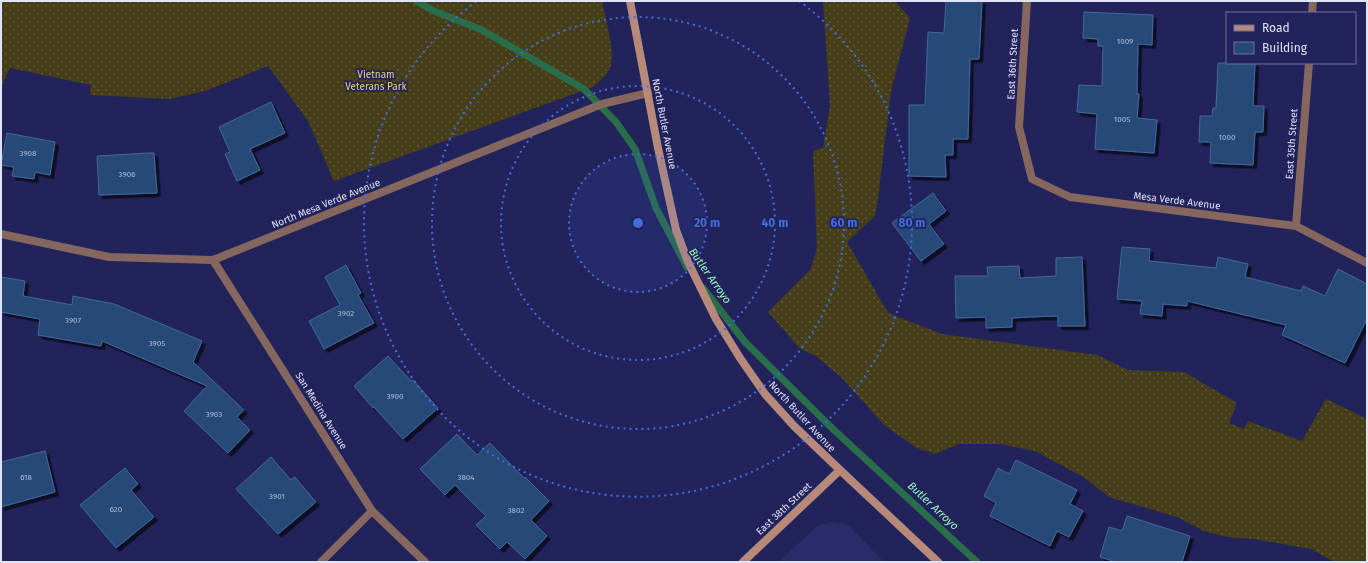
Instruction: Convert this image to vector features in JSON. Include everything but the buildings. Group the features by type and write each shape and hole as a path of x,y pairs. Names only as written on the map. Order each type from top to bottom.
{"main road":[{"name":"North Butler Avenue","path":"630,1 658,148 676,230 688,262 716,319 740,358 765,394 794,426 938,562"},
{"name":"East 38th Street","path":"743,562 840,470"}],"street":[{"name":"East 36th Street","path":"1020,127 1027,1"},
{"path":"1312,12 1313,1"},
{"name":"East 35th Street","path":"1296,226 1309,64"},
{"name":"North Mesa Verde Avenue","path":"1,234 109,257 213,260 602,104 648,93"},
{"name":"Mesa Verde Avenue","path":"1020,127 1032,179 1070,197 1296,226 1367,264"},
{"name":"San Medina Avenue","path":"213,260 372,511 425,562"},
{"path":"321,562 372,511"}],"shaded area":[{"path":"831,522 845,524 850,527 884,562 779,562 817,526"}],"green space":[{"name":"Vietnam Veterans Park","path":"1,1 602,1 611,44 612,61 607,74 593,87 334,181 308,121 268,66 205,91 170,99 90,95 91,85 10,68 1,87"},
{"path":"823,1 895,1 910,18 891,91 875,216 847,242 888,313 942,334 1097,355 1128,370 1184,372 1237,403 1229,423 1244,429 1248,421 1302,441 1326,399 1367,419 1367,562 1335,562 1311,549 1254,539 1227,537 1204,531 1177,517 1109,497 1085,478 1035,451 1000,444 959,444 935,454 917,448 884,425 841,377 816,356 799,348 768,312 811,269 817,248 813,151 823,148 830,106"}],"waterway":[{"name":"Butler Arroyo","path":"416,1 434,11 482,30 584,89 616,122 635,149 656,208 687,267"},
{"name":"Butler Arroyo","path":"703,288 745,342 834,430 977,562"}]}
